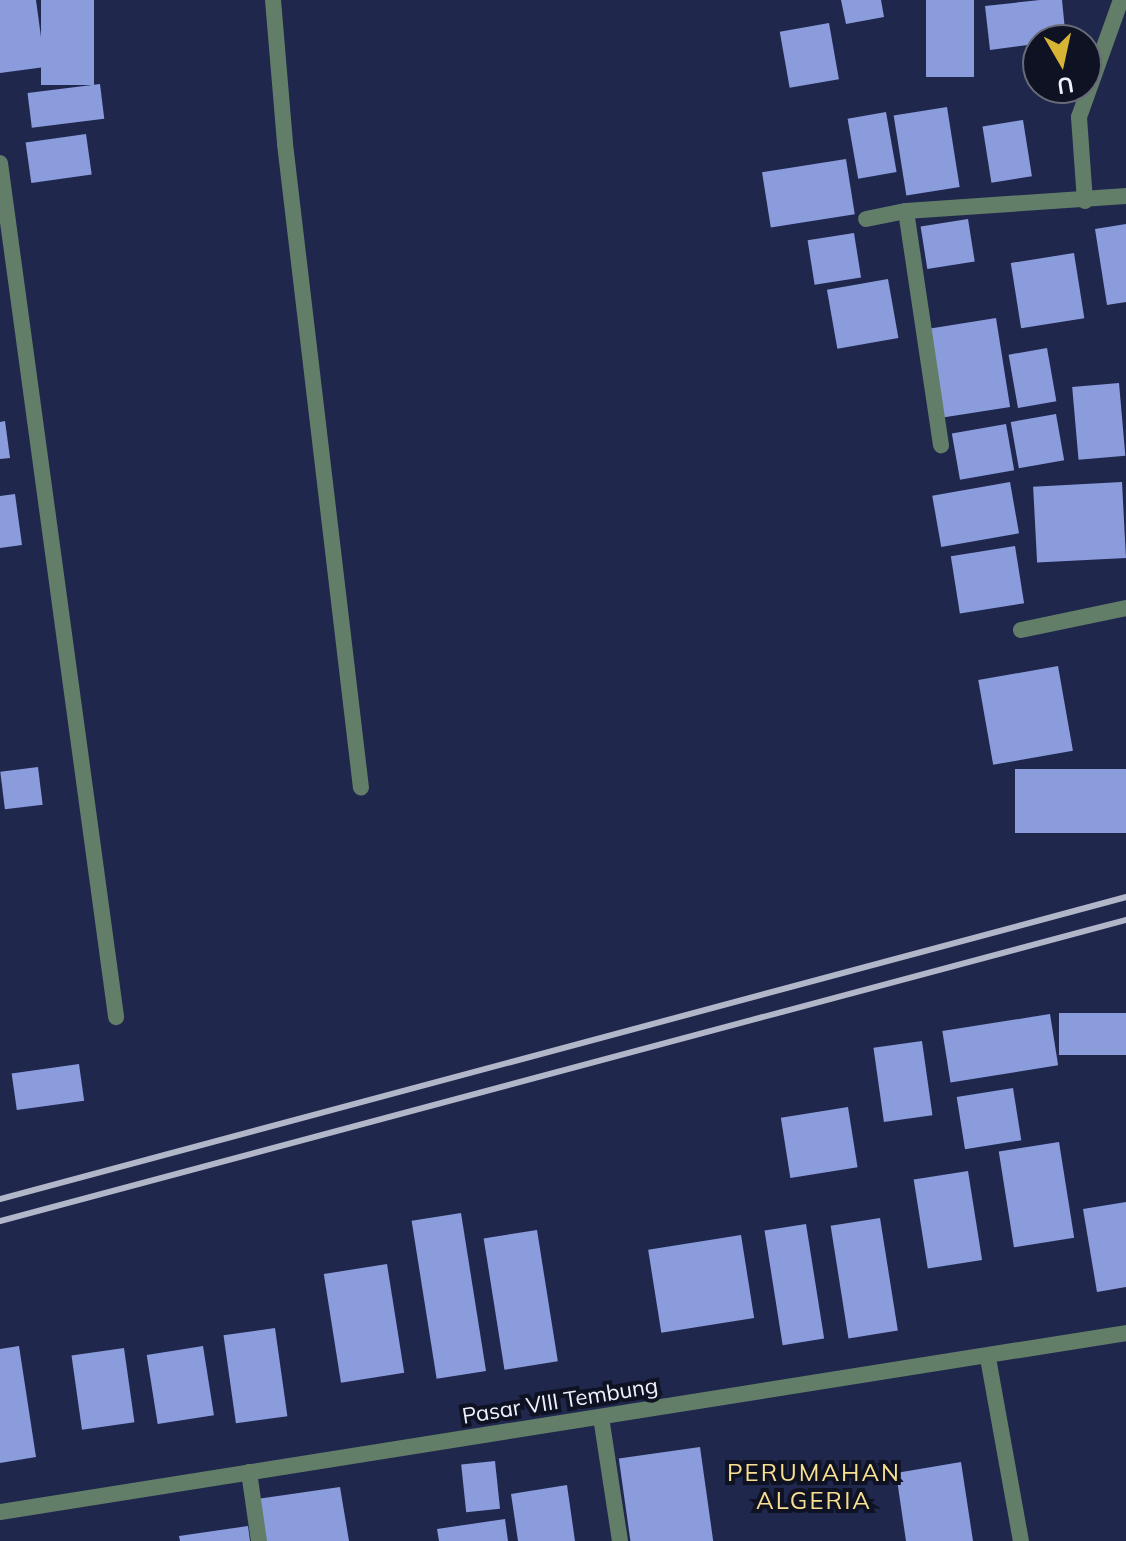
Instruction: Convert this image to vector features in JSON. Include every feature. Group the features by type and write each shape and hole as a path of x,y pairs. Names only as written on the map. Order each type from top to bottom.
{"street":[{"path":"273,0 285,144 361,788"},
{"path":"1085,201 1079,117 1121,0"},
{"path":"0,163 116,1017"},
{"path":"866,219 906,211 1126,196"},
{"path":"906,211 941,445"},
{"path":"1021,630 1126,608"},
{"name":"Pasar VIII Tembung","path":"0,1512 988,1358 1126,1333"},
{"path":"988,1358 1021,1541"},
{"path":"601,1417 620,1541"},
{"path":"249,1472 259,1541"}],"building":[{"path":"0,0 36,0 45,67 0,73"},
{"path":"41,0 94,0 94,85 41,85"},
{"path":"841,0 881,0 884,17 846,24"},
{"path":"926,0 974,0 974,77 926,77"},
{"path":"1062,0 1064,24 1022,24 1022,46 990,50 985,6"},
{"path":"829,23 839,79 790,88 780,32"},
{"path":"100,84 104,119 32,128 28,93"},
{"path":"947,107 960,187 906,195 894,115"},
{"path":"886,112 897,172 858,179 848,119"},
{"path":"1023,120 1032,176 991,183 983,126"},
{"path":"86,134 92,175 31,183 26,142"},
{"path":"846,159 855,214 771,228 762,172"},
{"path":"968,219 975,261 927,269 921,227"},
{"path":"1126,224 1126,302 1107,305 1095,229"},
{"path":"854,233 861,277 815,285 808,240"},
{"path":"1074,253 1084,318 1021,328 1011,263"},
{"path":"888,279 898,338 837,349 827,290"},
{"path":"996,318 1010,407 943,418 929,329"},
{"path":"1047,348 1056,401 1018,408 1009,355"},
{"path":"1119,383 1125,456 1079,460 1072,387"},
{"path":"1056,414 1064,460 1019,468 1011,422"},
{"path":"5,421 10,458 0,459 0,422"},
{"path":"1006,424 1014,470 960,480 952,434"},
{"path":"1010,482 1019,533 941,547 932,496"},
{"path":"1122,482 1126,558 1037,563 1033,487"},
{"path":"15,494 22,545 0,548 0,496"},
{"path":"1015,546 1024,603 960,613 951,556"},
{"path":"1058,666 1073,751 993,765 978,680"},
{"path":"38,767 43,805 5,809 0,772"},
{"path":"1015,769 1126,769 1126,833 1015,833"},
{"path":"1059,1013 1126,1013 1126,1055 1059,1055"},
{"path":"1050,1014 1058,1065 950,1082 942,1031"},
{"path":"922,1041 932,1115 884,1122 873,1048"},
{"path":"79,1064 84,1101 17,1110 12,1073"},
{"path":"1013,1088 1021,1140 965,1149 957,1097"},
{"path":"848,1107 858,1167 790,1178 781,1118"},
{"path":"1059,1142 1074,1238 1014,1247 999,1152"},
{"path":"968,1171 982,1260 928,1268 914,1180"},
{"path":"1126,1202 1126,1287 1097,1292 1083,1209"},
{"path":"461,1213 486,1371 437,1379 412,1221"},
{"path":"880,1218 898,1331 848,1338 831,1226"},
{"path":"806,1224 824,1339 783,1345 765,1231"},
{"path":"537,1230 558,1361 504,1370 484,1238"},
{"path":"741,1235 754,1318 661,1333 648,1250"},
{"path":"387,1264 404,1373 341,1383 324,1274"},
{"path":"275,1328 287,1416 236,1423 224,1335"},
{"path":"19,1346 36,1457 0,1463 0,1349"},
{"path":"203,1346 214,1415 158,1424 147,1355"},
{"path":"124,1348 134,1422 82,1430 72,1355"},
{"path":"700,1447 713,1541 630,1541 619,1458"},
{"path":"495,1461 500,1509 466,1512 461,1465"},
{"path":"961,1462 973,1541 906,1541 896,1473"},
{"path":"567,1485 575,1541 518,1541 511,1494"},
{"path":"340,1487 349,1541 264,1541 257,1499"},
{"path":"505,1519 508,1541 439,1541 437,1529"},
{"path":"248,1526 250,1541 180,1541 179,1536"}],"railway":[{"path":"0,1199 1126,897"},
{"path":"0,1221 1126,920"}],"district":[{"name":"PERUMAHAN ALGERIA","path":"814,1487"}]}
